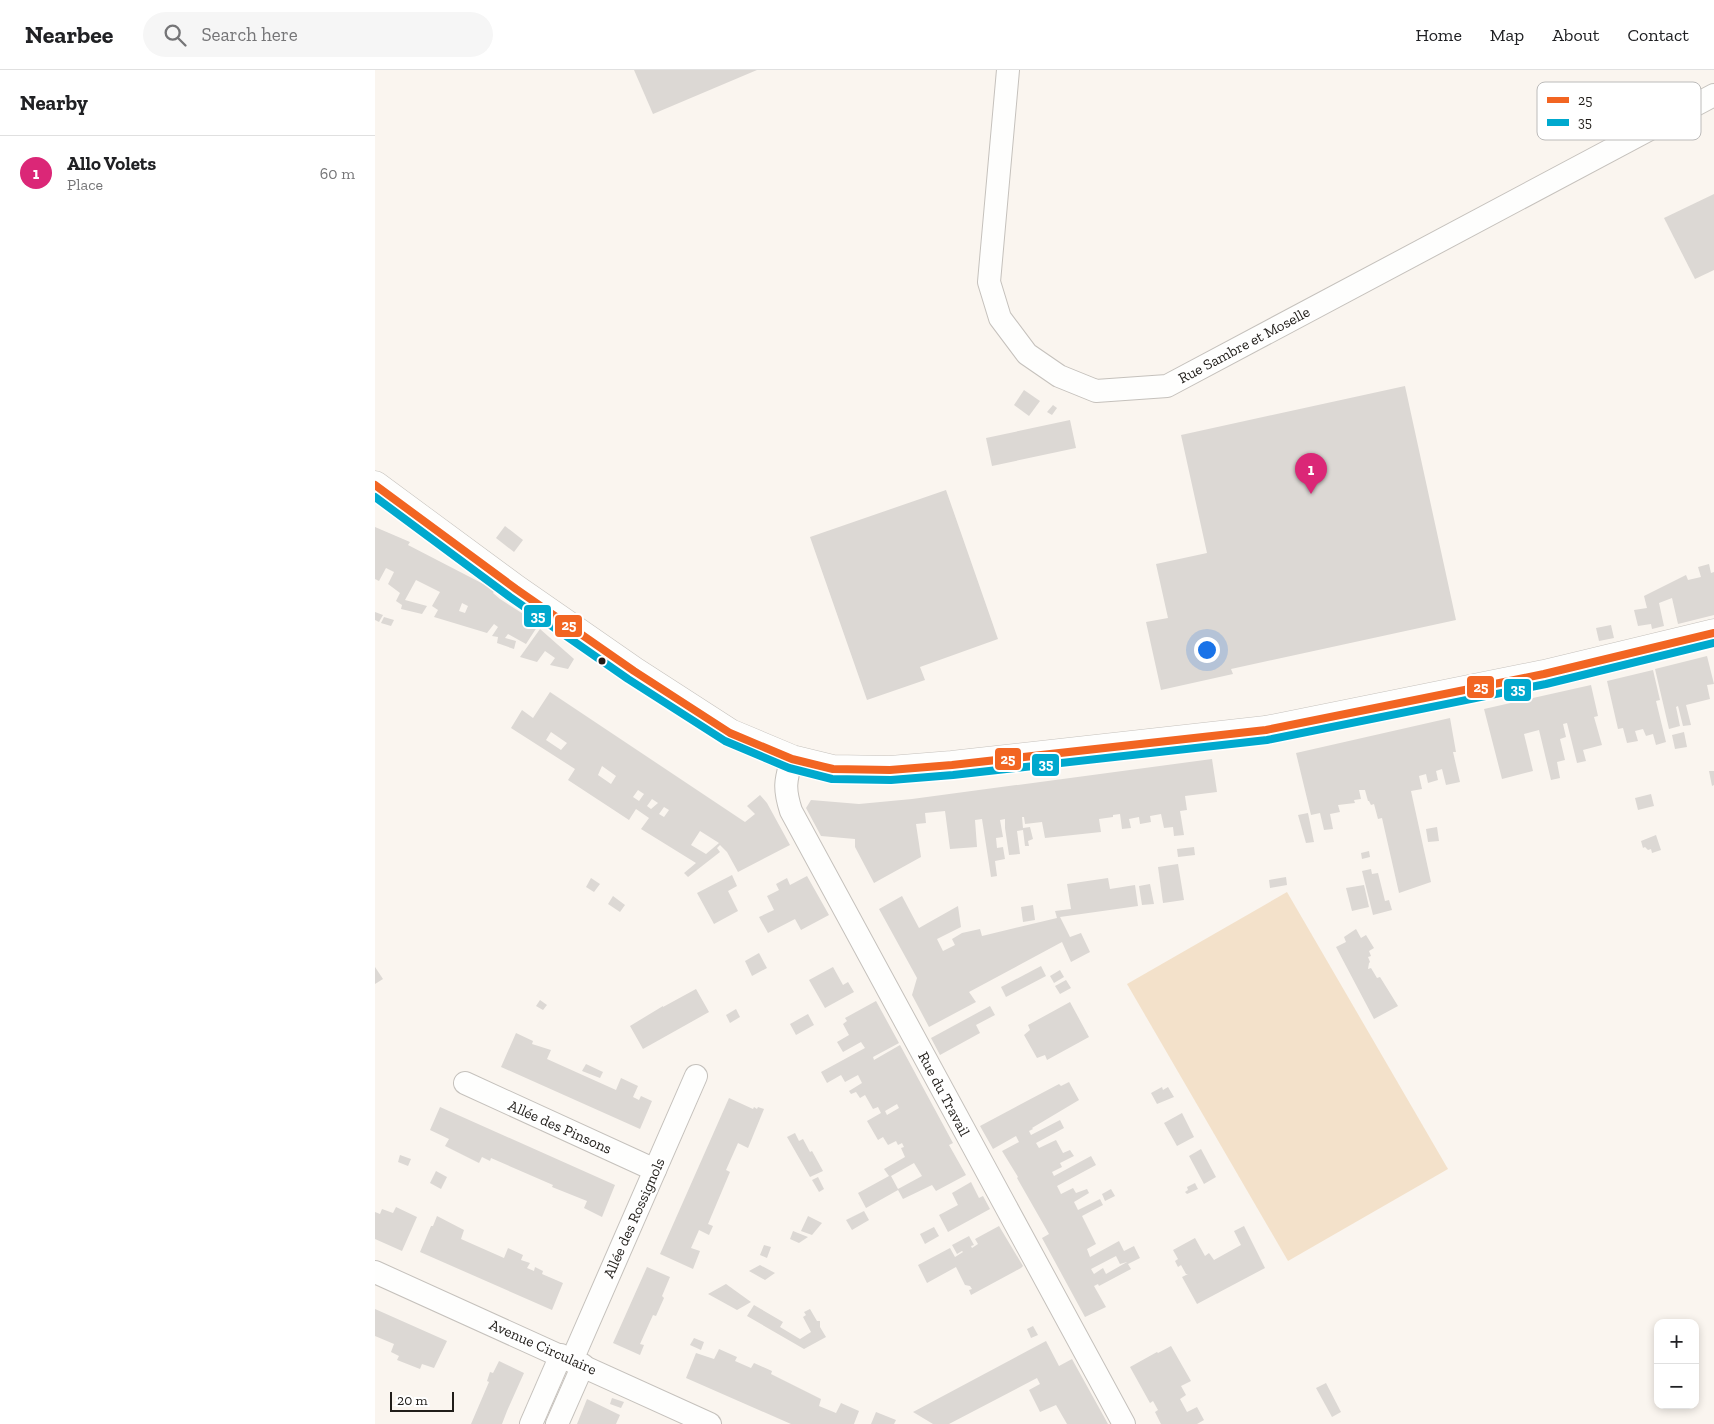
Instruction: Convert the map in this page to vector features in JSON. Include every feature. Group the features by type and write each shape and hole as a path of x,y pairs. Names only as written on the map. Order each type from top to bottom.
{"main road":[{"path":"375,485 516,589 634,671 731,733 792,759 833,768 890,770 952,765 1266,730 1544,674 1714,633"}],"street":[{"name":"Rue Sambre et Moselle","path":"1008,70 989,282 1000,318 1027,354 1059,376 1096,391 1167,386 1629,140"},
{"name":"Rue Sambre et Moselle","path":"1701,102 1714,95"},
{"name":"Rue du Travail","path":"792,759 787,775 785,793 791,811 1124,1424"},
{"name":"Allée des Rossignols","path":"531,1424 572,1360 696,1076"},
{"name":"Allée des Pinsons","path":"465,1084 655,1170"},
{"name":"Avenue Circulaire","path":"375,1272 710,1424"},
{"name":"Allée des Rossignols","path":"557,1424 572,1360"}],"shaded area":[{"path":"1287,892 1448,1169 1288,1261 1127,984"}],"building":[{"path":"634,70 757,70 653,114"},
{"path":"1714,194 1714,270 1695,279 1664,218"},
{"path":"1405,386 1456,620 1231,669 1233,674 1161,690 1146,622 1168,618 1156,564 1207,553 1181,435"},
{"path":"1024,390 1040,401 1029,416 1014,405"},
{"path":"1053,405 1057,408 1052,415 1047,412"},
{"path":"1070,420 1076,448 992,466 986,438"},
{"path":"946,490 998,639 920,667 925,680 867,700 810,537"},
{"path":"505,526 523,540 514,552 496,538"},
{"path":"375,527 410,542 408,545 495,590 493,593 500,599 539,624 526,644 508,634 505,638 516,641 514,649 497,643 498,637 492,636 498,627 494,624 487,633 434,617 438,610 432,606 440,592 416,580 405,600 427,606 422,614 401,609 402,605 396,601 400,593 388,584 394,572 386,568 379,581 375,579","holes":["462,603 468,606 465,613 459,611"]},
{"path":"1709,564 1711,573 1714,572 1714,615 1678,624 1672,598 1659,603 1664,626 1652,629 1651,624 1638,626 1634,610 1647,608 1644,596 1686,575 1688,580 1701,577 1698,567"},
{"path":"375,612 383,615 379,622 375,620"},
{"path":"384,617 394,620 391,626 381,623"},
{"path":"1611,625 1614,638 1599,641 1596,628"},
{"path":"540,629 574,659 568,669 550,665 555,658 545,651 537,662 520,657"},
{"path":"1707,656 1714,684 1707,685 1710,699 1686,705 1691,725 1683,726 1678,706 1676,707 1680,726 1669,729 1655,669"},
{"path":"1653,670 1660,700 1656,701 1666,742 1656,745 1653,734 1646,736 1643,729 1635,731 1638,741 1627,743 1623,728 1618,729 1607,681"},
{"path":"1591,685 1598,716 1594,717 1602,745 1583,750 1586,761 1577,763 1567,723 1563,724 1566,737 1560,739 1565,760 1557,762 1560,778 1551,780 1539,730 1524,734 1533,771 1502,779 1484,709"},
{"path":"550,692 745,822 755,814 747,806 760,795 767,803 790,845 738,872 727,852 720,845 717,848 720,852 688,877 684,873 696,863 641,829 649,818 636,809 629,820 568,780 575,769 511,728 522,710 533,718","holes":["551,732 567,743 561,750 546,740","602,766 616,776 611,784 598,775","638,790 644,794 639,801 633,797","652,799 658,803 651,809 647,806","664,807 669,810 664,817 659,814","700,831 719,843 706,854 691,845"]},
{"path":"1450,718 1456,752 1453,752 1460,782 1446,785 1442,769 1436,771 1438,780 1428,783 1426,774 1419,776 1422,789 1411,791 1431,882 1399,893 1382,818 1378,819 1374,804 1371,805 1368,801 1365,790 1359,790 1361,799 1354,800 1355,803 1338,805 1340,812 1330,814 1333,829 1324,830 1320,813 1311,815 1296,753"},
{"path":"1684,732 1687,747 1675,749 1672,735"},
{"path":"1212,759 1217,792 1185,796 1187,810 1180,811 1184,835 1174,836 1173,827 1164,828 1161,814 1150,816 1151,822 1140,824 1139,817 1129,819 1131,828 1122,829 1120,814 1099,819 1101,832 1045,838 1042,822 1025,824 1024,817 1022,817 1023,828 1030,827 1033,839 1028,841 1029,846 1025,846 1023,830 1017,831 1020,854 1009,855 1005,819 1000,820 1003,837 996,838 997,848 1003,847 1005,859 995,861 997,876 991,877 982,819 975,820 977,847 950,849 945,811 925,813 926,823 916,824 921,857 874,883 855,847 855,839 821,836 806,808 811,800 859,804 912,799"},
{"path":"1709,771 1714,771 1714,785 1712,786"},
{"path":"1651,794 1654,806 1638,810 1635,798"},
{"path":"1308,813 1314,842 1306,843 1298,815"},
{"path":"1437,827 1439,841 1428,842 1426,829"},
{"path":"1656,835 1661,850 1652,853 1651,849 1643,848 1641,841"},
{"path":"1194,847 1195,855 1178,857 1177,849"},
{"path":"1369,851 1370,857 1362,859 1361,853"},
{"path":"1178,864 1184,900 1163,903 1158,867"},
{"path":"1371,869 1372,874 1378,873 1385,901 1389,900 1392,910 1373,915 1362,871"},
{"path":"732,875 737,886 728,891 738,911 714,924 697,893"},
{"path":"807,876 829,915 801,930 795,919 768,933 759,917 774,910 767,896 779,890 776,884 787,878 790,885"},
{"path":"1286,877 1287,885 1270,888 1269,880"},
{"path":"591,878 600,884 594,892 586,887"},
{"path":"1108,878 1110,889 1135,885 1138,906 1060,917 1070,937 1081,933 1090,952 1071,962 1062,942 969,992 976,1002 929,1027 912,995 917,978 879,909 902,896 919,928 958,906 961,927 937,939 943,951 955,945 952,939 962,933 980,929 982,936 1057,918 1055,911 1071,909 1067,884"},
{"path":"1150,884 1154,904 1142,905 1139,886"},
{"path":"1364,885 1369,907 1352,911 1346,888"},
{"path":"613,896 625,905 620,912 608,904"},
{"path":"1033,905 1035,920 1023,922 1021,907"},
{"path":"1356,929 1361,938 1366,935 1374,948 1369,951 1371,956 1368,957 1370,962 1368,969 1371,968 1377,978 1380,977 1398,1006 1374,1019 1336,947 1346,942 1344,937"},
{"path":"759,953 767,968 752,976 745,961"},
{"path":"1041,966 1046,976 1006,997 1001,987"},
{"path":"375,967 383,979 375,984"},
{"path":"833,967 843,985 848,982 854,992 825,1008 809,980"},
{"path":"1060,970 1064,977 1054,983 1050,976"},
{"path":"1066,980 1071,988 1060,994 1055,986"},
{"path":"696,989 709,1012 643,1049 630,1026"},
{"path":"540,1000 547,1005 543,1010 536,1006"},
{"path":"876,1001 899,1043 873,1057 874,1060 900,1045 953,1143 949,1145 966,1175 936,1191 932,1185 903,1199 898,1190 866,1208 858,1193 889,1176 884,1169 905,1157 901,1148 904,1147 902,1143 898,1145 896,1141 888,1145 883,1137 878,1140 867,1121 881,1113 878,1107 873,1109 865,1095 860,1098 856,1092 851,1094 849,1091 862,1083 858,1075 845,1082 841,1075 827,1083 821,1072 865,1048 861,1042 843,1052 837,1042 849,1035 843,1024 847,1021 845,1018","holes":["897,1104 899,1108 887,1115 885,1111","914,1163 922,1176 898,1189 891,1176"]},
{"path":"1070,1002 1089,1037 1047,1060 1045,1055 1037,1058 1024,1035 1030,1030 1028,1025"},
{"path":"990,1006 995,1015 976,1025 980,1033 940,1055 931,1038"},
{"path":"736,1009 740,1017 730,1023 726,1015"},
{"path":"808,1014 814,1025 796,1035 790,1024"},
{"path":"516,1033 533,1041 532,1044 551,1050 547,1059 616,1090 621,1078 638,1086 633,1097 639,1100 641,1096 652,1101 640,1129 501,1067"},
{"path":"586,1064 603,1072 600,1078 582,1071"},
{"path":"1069,1082 1079,1100 1029,1131 1031,1135 1060,1120 1064,1128 1036,1143 1039,1148 1056,1140 1063,1153 1070,1150 1074,1156 1060,1163 1062,1167 1052,1172 1054,1176 1091,1156 1096,1165 1057,1186 1061,1194 1073,1188 1076,1193 1087,1189 1089,1193 1074,1202 1078,1210 1100,1199 1103,1205 1082,1216 1096,1244 1087,1249 1090,1257 1119,1241 1124,1251 1134,1246 1140,1258 1128,1264 1131,1269 1099,1286 1098,1284 1094,1286 1106,1307 1085,1317 1042,1238 1049,1234 1002,1151 1019,1142 1016,1136 993,1149 980,1126 1059,1084 1061,1086","holes":["1116,1256 1120,1264 1127,1262 1106,1274 1103,1268 1094,1274 1091,1269"]},
{"path":"1162,1087 1163,1090 1168,1087 1174,1097 1157,1104 1151,1093"},
{"path":"729,1098 753,1109 758,1107 764,1109 748,1148 738,1143 726,1170 730,1172 708,1224 713,1226 709,1235 699,1230 691,1248 700,1251 693,1269 660,1254"},
{"path":"440,1107 615,1185 602,1217 584,1208 587,1201 552,1187 553,1185 491,1158 490,1161 482,1157 479,1163 445,1146 449,1139 430,1130"},
{"path":"1182,1113 1194,1137 1177,1146 1164,1123"},
{"path":"795,1133 799,1141 803,1139 810,1152 812,1151 823,1171 810,1177 787,1137"},
{"path":"1201,1149 1216,1177 1204,1184 1189,1156"},
{"path":"400,1155 411,1159 408,1166 398,1162"},
{"path":"436,1171 447,1177 441,1189 430,1183"},
{"path":"818,1177 824,1189 819,1192 812,1180"},
{"path":"971,1182 979,1198 983,1196 990,1209 948,1232 939,1215 958,1205 952,1193"},
{"path":"1195,1183 1198,1189 1187,1194 1185,1192 1188,1190 1187,1187"},
{"path":"1111,1189 1115,1196 1105,1201 1102,1194"},
{"path":"396,1207 417,1217 402,1251 375,1239 375,1212 380,1214 382,1209 393,1213"},
{"path":"864,1211 869,1220 852,1230 846,1220"},
{"path":"437,1216 464,1230 461,1239 504,1258 508,1248 523,1255 521,1260 530,1263 527,1268 534,1271 535,1267 543,1271 542,1274 563,1283 552,1310 420,1252"},
{"path":"808,1216 822,1223 812,1235 801,1231"},
{"path":"999,1226 1023,1266 1021,1268 971,1295 969,1290 972,1289 970,1286 965,1285 956,1267 927,1283 918,1265 950,1248 955,1257 963,1252 957,1254 952,1245 969,1236 974,1245 971,1246 972,1248 978,1244 975,1239"},
{"path":"1244,1226 1265,1268 1197,1304 1182,1277 1188,1274 1186,1274 1181,1265 1178,1267 1175,1261 1178,1259 1173,1250 1195,1238 1205,1256 1209,1253 1214,1260 1241,1245 1234,1231"},
{"path":"934,1227 939,1236 925,1244 920,1234"},
{"path":"793,1231 808,1237 799,1243 790,1239"},
{"path":"764,1245 771,1247 767,1258 760,1255"},
{"path":"760,1265 775,1273 765,1280 749,1271"},
{"path":"647,1267 670,1277 656,1316 653,1315 640,1344 644,1345 640,1355 613,1343"},
{"path":"726,1284 751,1302 737,1310 708,1294"},
{"path":"754,1305 783,1322 780,1327 800,1339 811,1332 803,1317 806,1315 804,1312 810,1309 817,1321 820,1321 820,1327 826,1337 804,1349 747,1316"},
{"path":"375,1309 447,1341 434,1368 422,1364 420,1369 397,1360 399,1356 391,1352 394,1344 375,1336"},
{"path":"1033,1326 1038,1335 1031,1338 1027,1329"},
{"path":"694,1338 704,1342 701,1350 690,1345"},
{"path":"1046,1341 1059,1366 1072,1359 1108,1424 1067,1424 1056,1405 1040,1412 1029,1390 1040,1384 1037,1378 949,1424 933,1424 913,1412"},
{"path":"1171,1346 1191,1381 1181,1386 1186,1395 1180,1399 1187,1412 1197,1407 1204,1420 1197,1424 1161,1424 1155,1412 1158,1410 1153,1401 1150,1403 1130,1367"},
{"path":"719,1349 737,1357 735,1361 751,1368 754,1363 772,1371 771,1374 821,1399 819,1406 836,1413 841,1403 859,1411 854,1424 791,1424 686,1378 696,1353 714,1359"},
{"path":"499,1361 524,1373 502,1424 471,1424 489,1382 487,1381 490,1372 493,1373"},
{"path":"1326,1383 1341,1412 1332,1417 1316,1388"},
{"path":"612,1398 624,1402 621,1408 610,1404"},
{"path":"587,1399 620,1415 616,1424 577,1424"},
{"path":"876,1412 896,1420 894,1424 871,1424"}],"transit line":[{"name":"25","path":"375,485 516,589 634,671 730,733 792,759 833,769 890,770 952,765 1266,730 1544,674 1714,633"},
{"name":"35","path":"375,497 510,597 628,679 725,741 789,768 832,779 891,780 953,775 1267,740 1546,684 1714,643"}],"place":[{"name":"Allo Volets","path":"1311,494"}]}
